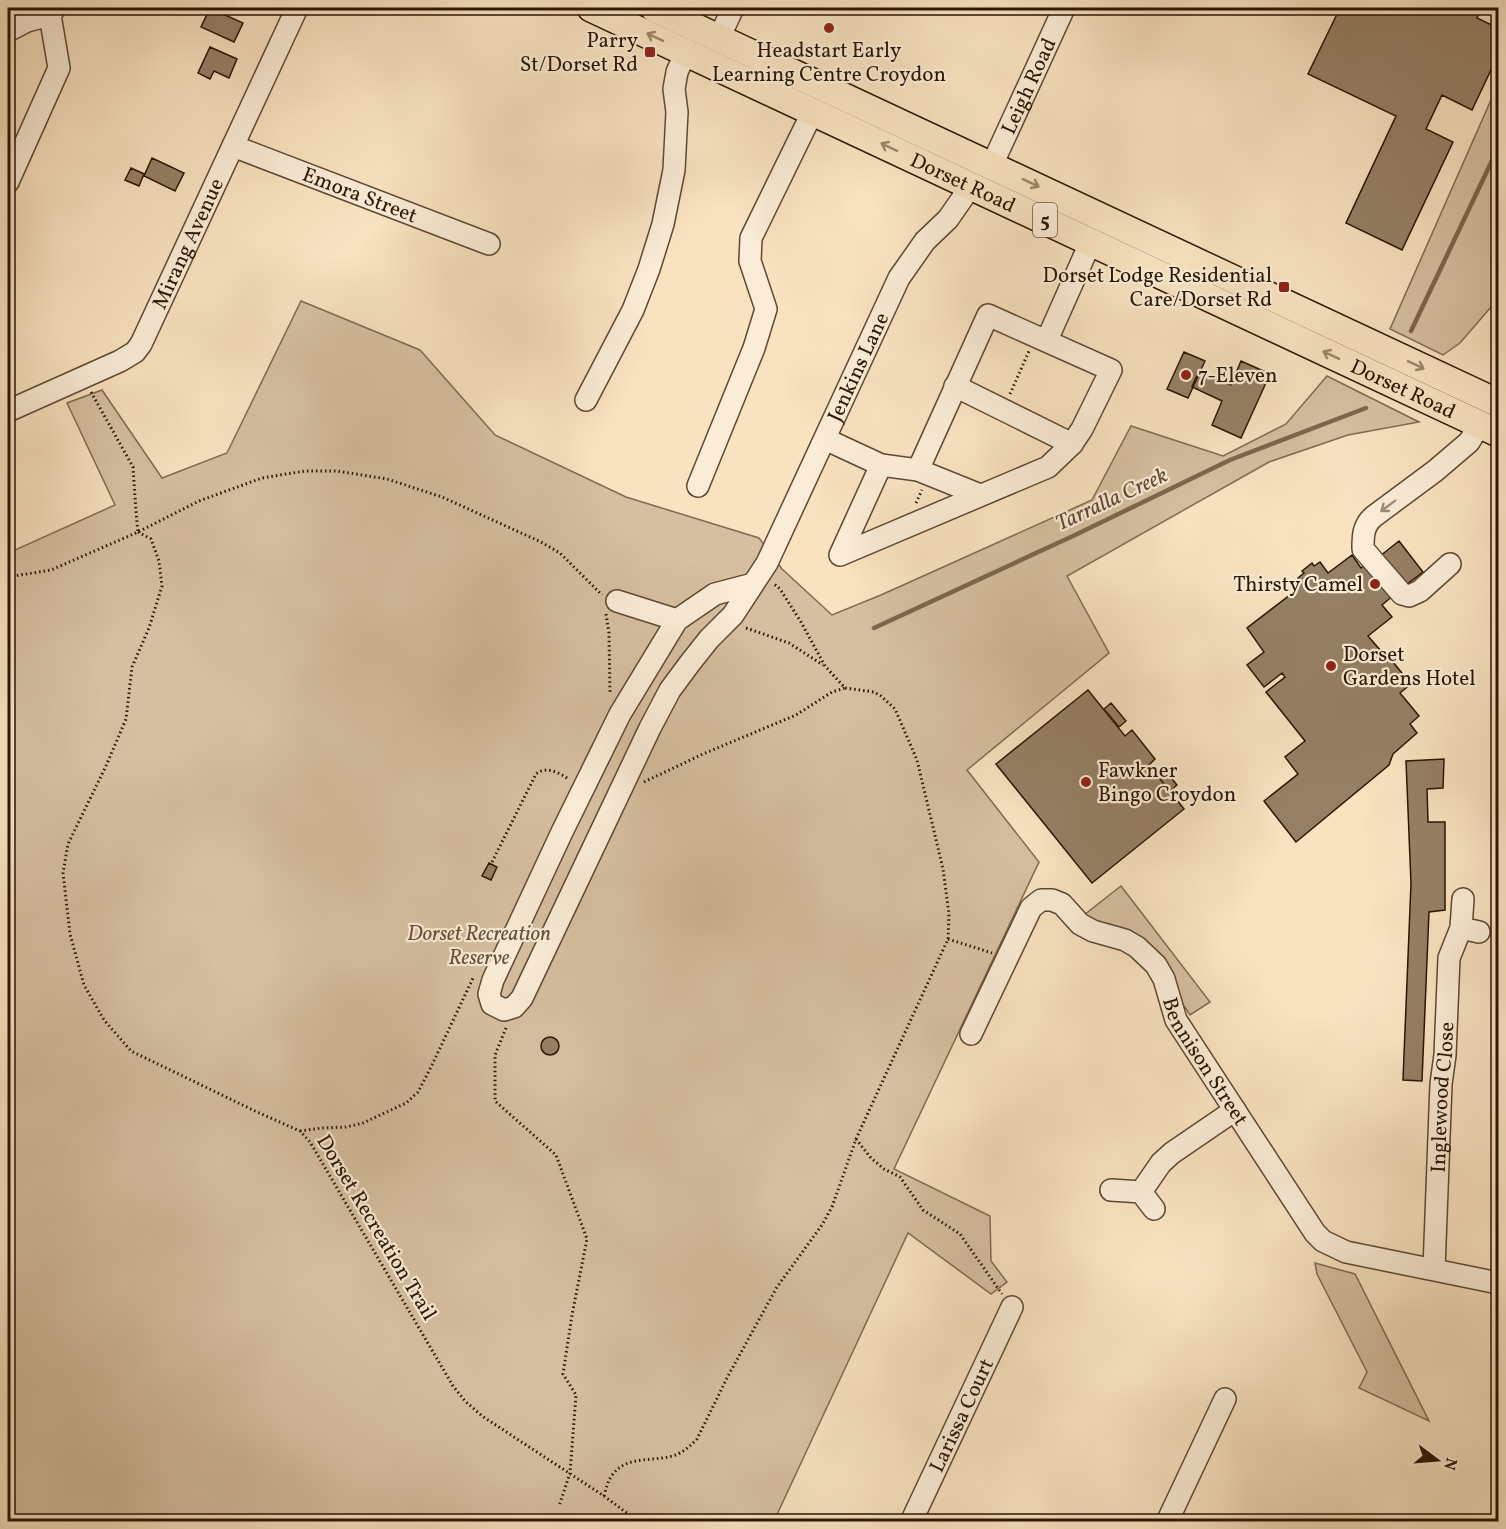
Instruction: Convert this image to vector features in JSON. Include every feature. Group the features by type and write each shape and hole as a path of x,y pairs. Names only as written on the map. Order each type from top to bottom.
{"main road":[{"name":"Dorset Road","path":"591,8 1219,302 1492,415"},
{"name":"Dorset Road","path":"654,8 1231,278 1492,415"},
{"path":"971,186 992,165"},
{"path":"1219,302 1231,278"}],"street":[{"name":"Mirang Avenue","path":"8,411 128,357 141,344 297,8"},
{"path":"719,38 733,8"},
{"name":"Leigh Road","path":"992,165 1064,8"},
{"path":"8,31 52,11 59,68 8,182"},
{"path":"586,400 633,310 663,224 674,170 677,112 674,89 677,72 686,52"},
{"path":"698,486 754,348 766,309 750,261 751,238 813,111"},
{"name":"Emora Street","path":"233,146 489,244"},
{"name":"Jenkins Lane","path":"514,1007 522,998 670,690 709,639 733,615 760,573 899,278 925,241 948,219 971,186"},
{"path":"1042,338 1091,241"},
{"path":"881,465 840,555 1048,467 1072,444 1082,429 1111,369 988,315 955,386 924,472"},
{"path":"955,386 1072,444"},
{"path":"1450,564 1420,591 1409,596 1402,594 1363,549 1364,530 1369,521 1469,442 1492,415"},
{"path":"825,439 881,465 924,472 980,495"},
{"path":"514,1007 504,1010 492,1004 489,994 493,980 620,714 677,620 715,594 760,573"},
{"path":"607,604 677,620"},
{"name":"Inglewood Close","path":"1434,1269 1441,1084 1445,1055 1449,958 1470,930 1463,899"},
{"name":"Bennison Street","path":"971,1034 1031,908 1041,900 1052,900 1062,904 1080,924 1093,931 1125,940 1137,947 1156,965 1164,979 1176,1020 1314,1233 1323,1241 1347,1252 1498,1282"},
{"path":"1141,1192 1161,1163 1172,1153 1234,1110"},
{"path":"1111,1190 1141,1192 1154,1209"},
{"name":"Larissa Court","path":"911,1521 1012,1307"},
{"path":"1167,1521 1224,1399"}],"path":[{"path":"1004,409 1042,338"},
{"path":"83,377 133,467 138,532"},
{"path":"8,577 51,570 138,532 199,501 262,478 305,471 337,471 387,479 442,497 560,553 607,604 610,703"},
{"path":"905,526 924,472"},
{"name":"Dorset Recreation Trail","path":"138,532 151,539 159,561 162,586 149,628 132,668 126,719 68,844 63,873 70,934 84,985 105,1020 131,1051 300,1131 321,1159 453,1386 465,1401 482,1416 639,1521"},
{"path":"760,573 780,589 825,666 845,688"},
{"path":"733,615 745,628 789,642 825,666"},
{"path":"604,1496 611,1475 619,1467 631,1461 667,1457 679,1453 697,1439 728,1376 777,1287 822,1225 832,1207 856,1139 948,939 949,914 943,869 917,760 895,709 874,692 845,688 832,692 796,715 703,754 632,788 621,790"},
{"path":"492,862 536,774 546,769 564,776 583,789"},
{"path":"948,939 1007,958"},
{"path":"300,1131 346,1127 363,1123 406,1103 418,1092 476,973"},
{"path":"514,1007 495,1055 495,1101 556,1155 587,1239 563,1374 576,1395 570,1473 559,1506"},
{"path":"856,1139 884,1170 900,1177 923,1210 960,1234 1012,1307"}],"green space":[{"path":"1498,84 1498,299 1460,343 1443,355 1390,329"},
{"name":"Dorset Recreation Reserve","path":"301,301 420,350 495,435 626,497 759,538 782,569 832,615 1092,500 1131,426 1223,456 1286,424 1327,376 1419,422 1348,435 1269,462 1067,576 1109,653 967,770 1039,862 894,1169 990,1216 991,1261 1007,1282 991,1294 908,1233 774,1521 8,1521 8,549 13,551 115,505 67,403 102,390 162,478 227,453"},
{"path":"1121,886 1210,1002 1190,1015 1179,998 1084,915"},
{"path":"1315,1263 1355,1274 1429,1421 1359,1388 1367,1372 1317,1274"},
{"path":"1498,1423 1498,1521 1491,1521"}],"building":[{"path":"210,8 243,23 234,42 201,27"},
{"path":"1340,8 1482,8 1477,18 1498,28 1498,55 1472,110 1442,95 1426,129 1453,142 1402,250 1346,223 1396,116 1308,74"},
{"path":"210,47 237,59 229,78 214,71 210,79 198,73"},
{"path":"152,158 184,173 175,191 144,176"},
{"path":"131,168 144,174 139,186 125,180"},
{"name":"7-Eleven","path":"1184,352 1205,361 1188,398 1167,389"},
{"path":"1241,361 1270,374 1241,438 1212,425 1222,401 1192,387 1199,371 1231,385"},
{"path":"1399,541 1423,572 1394,594 1370,564"},
{"path":"1352,555 1361,568 1369,562 1394,595 1382,605 1392,617 1368,636 1381,651 1383,650 1411,684 1400,693 1419,716 1410,724 1417,733 1393,754 1389,765 1296,842 1264,801 1298,774 1285,757 1305,741 1266,692 1285,677 1282,673 1264,687 1247,665 1264,652 1247,628 1295,591 1293,588 1301,581 1298,578 1304,573 1302,571 1312,563 1314,566 1320,562 1328,573"},
{"name":"Fawkner Bingo Croydon","path":"1088,690 1125,736 1132,730 1155,759 1149,765 1184,809 1092,883 996,764"},
{"path":"1111,703 1126,721 1119,727 1104,709"},
{"path":"1444,759 1443,788 1427,789 1428,822 1445,822 1445,910 1429,912 1422,1081 1403,1080 1411,883 1406,761"},
{"path":"1162,767 1177,785 1170,791 1155,773"},
{"path":"489,863 497,867 491,880 482,876"},
{"path":"550,1037 556,1040 559,1046 556,1052 550,1055 544,1052 541,1046 544,1040"}],"waterway":[{"name":"Tarralla Creek","path":"1411,331 1498,148"},
{"name":"Tarralla Creek","path":"874,628 1230,460 1366,408"}],"place":[{"name":"Headstart Early Learning Centre Croydon","path":"829,28"},
{"name":"Parry St/Dorset Rd","path":"650,52"},
{"name":"Dorset Lodge Residential Care/Dorset Rd","path":"1284,287"},
{"name":"7-Eleven","path":"1186,375"},
{"name":"Thirsty Camel","path":"1375,584"},
{"name":"Dorset Gardens Hotel","path":"1331,666"},
{"name":"Fawkner Bingo Croydon","path":"1086,782"}]}
